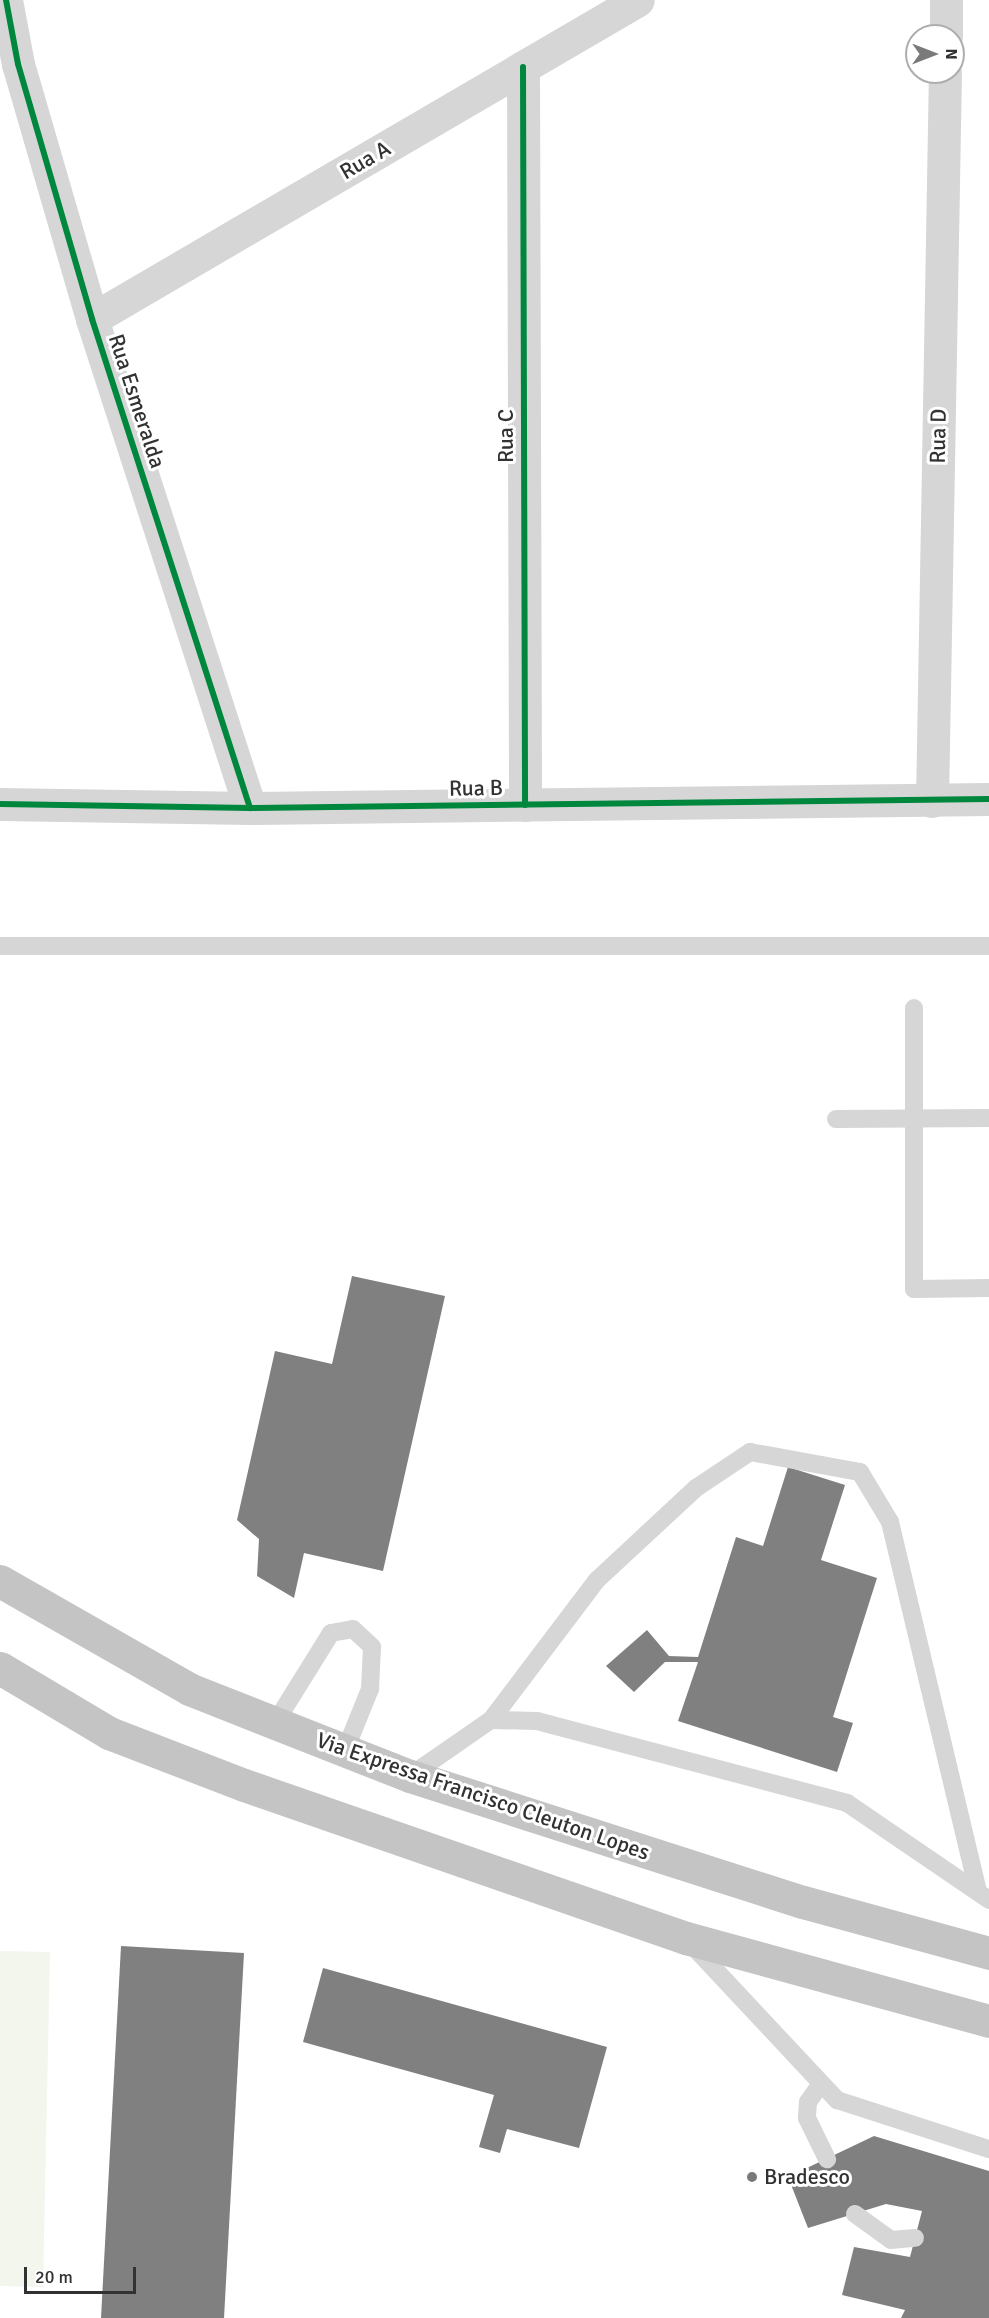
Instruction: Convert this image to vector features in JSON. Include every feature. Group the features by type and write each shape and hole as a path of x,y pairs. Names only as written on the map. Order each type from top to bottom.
{"highway":[{"name":"Via Expressa Francisco Cleuton Lopes","path":"0,1581 189,1689 410,1776 803,1902 989,1953"},
{"path":"0,1668 108,1733 244,1785 686,1938 989,2021"}],"street":[{"name":"Rua Esmeralda","path":"6,0 18,64 92,319 250,808"},
{"name":"Rua A","path":"92,319 638,0"},
{"path":"946,0 946,24"},
{"name":"Rua C","path":"523,67 525,805"},
{"name":"Rua D","path":"932,801 945,84"},
{"name":"Rua B","path":"0,804 250,808 989,799"}],"lane":[{"path":"0,946 989,946"},
{"path":"914,1008 914,1289 989,1288"},
{"path":"836,1119 989,1118"},
{"path":"410,1776 491,1720 597,1580 696,1488 750,1452 860,1472 890,1522 983,1894"},
{"path":"275,1723 331,1633 353,1629 372,1647 370,1689 345,1750"},
{"path":"491,1720 537,1722 847,1803 983,1894"},
{"path":"686,1938 820,2085 837,2100 989,2149"},
{"path":"820,2085 808,2102 807,2118 827,2159"},
{"path":"855,2214 891,2240 915,2238"}],"shaded area":[{"path":"0,1951 50,1952 43,2287 0,2286"}],"building":[{"path":"352,1276 445,1296 383,1571 304,1553 294,1598 257,1576 259,1539 237,1520 275,1351 332,1364"},
{"path":"788,1467 845,1485 821,1560 877,1578 833,1717 853,1723 837,1772 678,1721 698,1662 665,1662 634,1692 606,1666 647,1630 669,1656 698,1657 736,1537 763,1546"},
{"path":"121,1946 244,1953 224,2318 101,2318"},
{"path":"323,1968 607,2047 579,2148 507,2129 500,2153 479,2147 494,2095 303,2042"},
{"path":"874,2136 989,2171 989,2318 901,2318 905,2310 842,2295 854,2247 910,2257 922,2211 886,2204 808,2228 788,2177"}],"cycle path":[{"path":"6,0 18,64 92,319 250,808"},
{"path":"523,67 525,805"},
{"path":"0,804 250,808 989,799"}],"place":[{"name":"Bradesco","path":"752,2177"}]}
